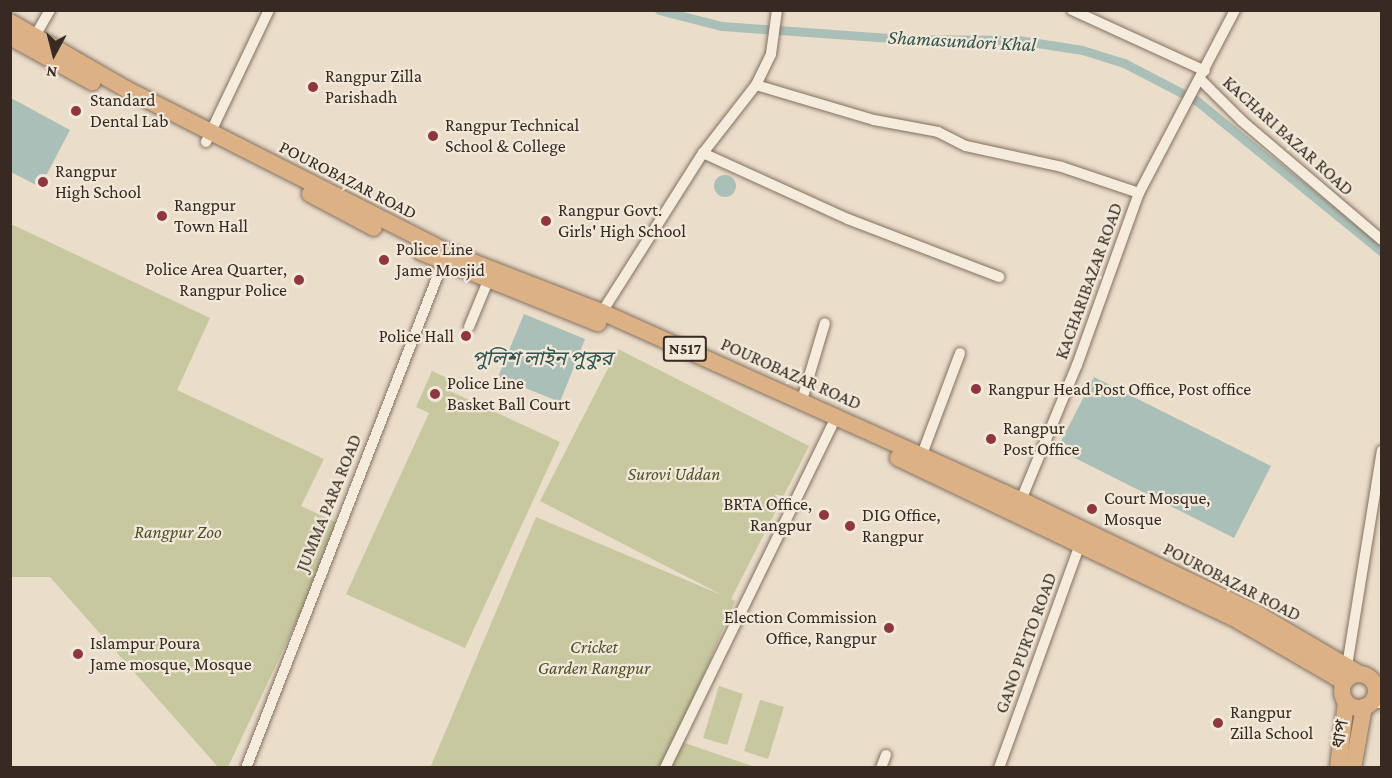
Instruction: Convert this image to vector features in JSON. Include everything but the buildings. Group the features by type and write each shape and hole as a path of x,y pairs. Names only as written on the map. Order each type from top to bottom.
{"highway":[{"name":"POUROBAZAR ROAD","path":"10,22 208,137"},
{"name":"POUROBAZAR ROAD","path":"10,37 488,281 594,321 1083,538"},
{"name":"POUROBAZAR ROAD","path":"445,258 602,312 1021,500 1083,538 1366,688"},
{"name":"ধাপ","path":"1338,768 1346,702 1342,696 1366,688 1353,768"}],"street":[{"path":"35,36 50,10"},
{"path":"602,312 703,153 756,85 771,54 777,10"},
{"path":"1072,10 1203,76"},
{"name":"KACHARIBAZAR ROAD","path":"1021,500 1077,365 1138,193 1182,110 1203,76 1235,10"},
{"path":"208,137 264,12"},
{"name":"KACHARI BAZAR ROAD","path":"1203,76 1242,121 1292,172 1364,232 1382,240"},
{"path":"756,85 874,120 938,132 966,146 1062,167 1138,193"},
{"path":"1234,130 1242,121"},
{"path":"703,153 848,219 999,276"},
{"name":"JUMMA PARA ROAD","path":"246,768 309,597 445,258"},
{"path":"469,327 488,281"},
{"path":"802,400 825,323"},
{"path":"921,457 960,353"},
{"path":"665,768 832,425"},
{"path":"1366,688 1382,451"},
{"name":"GANO PURTO ROAD","path":"999,768 1083,538"},
{"path":"881,768 886,754"}],"green space":[{"name":"Rangpur Zoo","path":"11,224 210,318 177,390 324,459 301,506 342,525 228,767 218,767 50,577 11,577"},
{"path":"618,349 809,446 731,599 735,601 676,740 755,767 430,768 536,517 724,596 540,501"},
{"path":"432,371 454,381 450,391 560,442 465,648 346,594 429,413 416,407"},
{"path":"719,686 743,694 727,745 703,738"},
{"path":"760,700 784,707 768,759 744,751"}],"water":[{"path":"11,98 70,130 40,187 11,172"},
{"path":"725,175 733,178 736,186 733,194 725,197 717,194 714,186 717,178"},
{"name":"পুলিশ লাইন পুকুর","path":"524,314 585,339 560,402 498,377"},
{"path":"1094,377 1271,466 1234,538 1057,449"}],"waterway":[{"name":"Shamasundori Khal","path":"659,10 722,26 902,39 1018,40 1082,50 1124,63 1197,101 1382,252"}],"place":[{"name":"Rangpur Zilla Parishadh","path":"313,87"},
{"name":"Standard Dental Lab","path":"76,111"},
{"name":"Rangpur Technical School & College","path":"433,136"},
{"name":"Rangpur High School","path":"43,182"},
{"name":"Rangpur Town Hall","path":"162,216"},
{"name":"Rangpur Govt. Girls' High School","path":"546,221"},
{"name":"Police Line Jame Mosjid","path":"384,260"},
{"name":"Police Area Quarter, Rangpur Police","path":"299,280"},
{"name":"Police Hall","path":"466,336"},
{"name":"Rangpur Head Post Office, Post office","path":"976,389"},
{"name":"Police Line Basket Ball Court","path":"435,394"},
{"name":"Rangpur Post Office","path":"991,439"},
{"name":"Court Mosque, Mosque","path":"1092,509"},
{"name":"BRTA Office, Rangpur","path":"824,515"},
{"name":"DIG Office, Rangpur","path":"850,526"},
{"name":"Election Commission Office, Rangpur","path":"889,628"},
{"name":"Islampur Poura Jame mosque, Mosque","path":"78,654"},
{"name":"Rangpur Zilla School","path":"1218,723"}],"park label":[{"name":"Surovi Uddan","path":"674,474"},
{"name":"Cricket Garden Rangpur","path":"594,658"}]}
